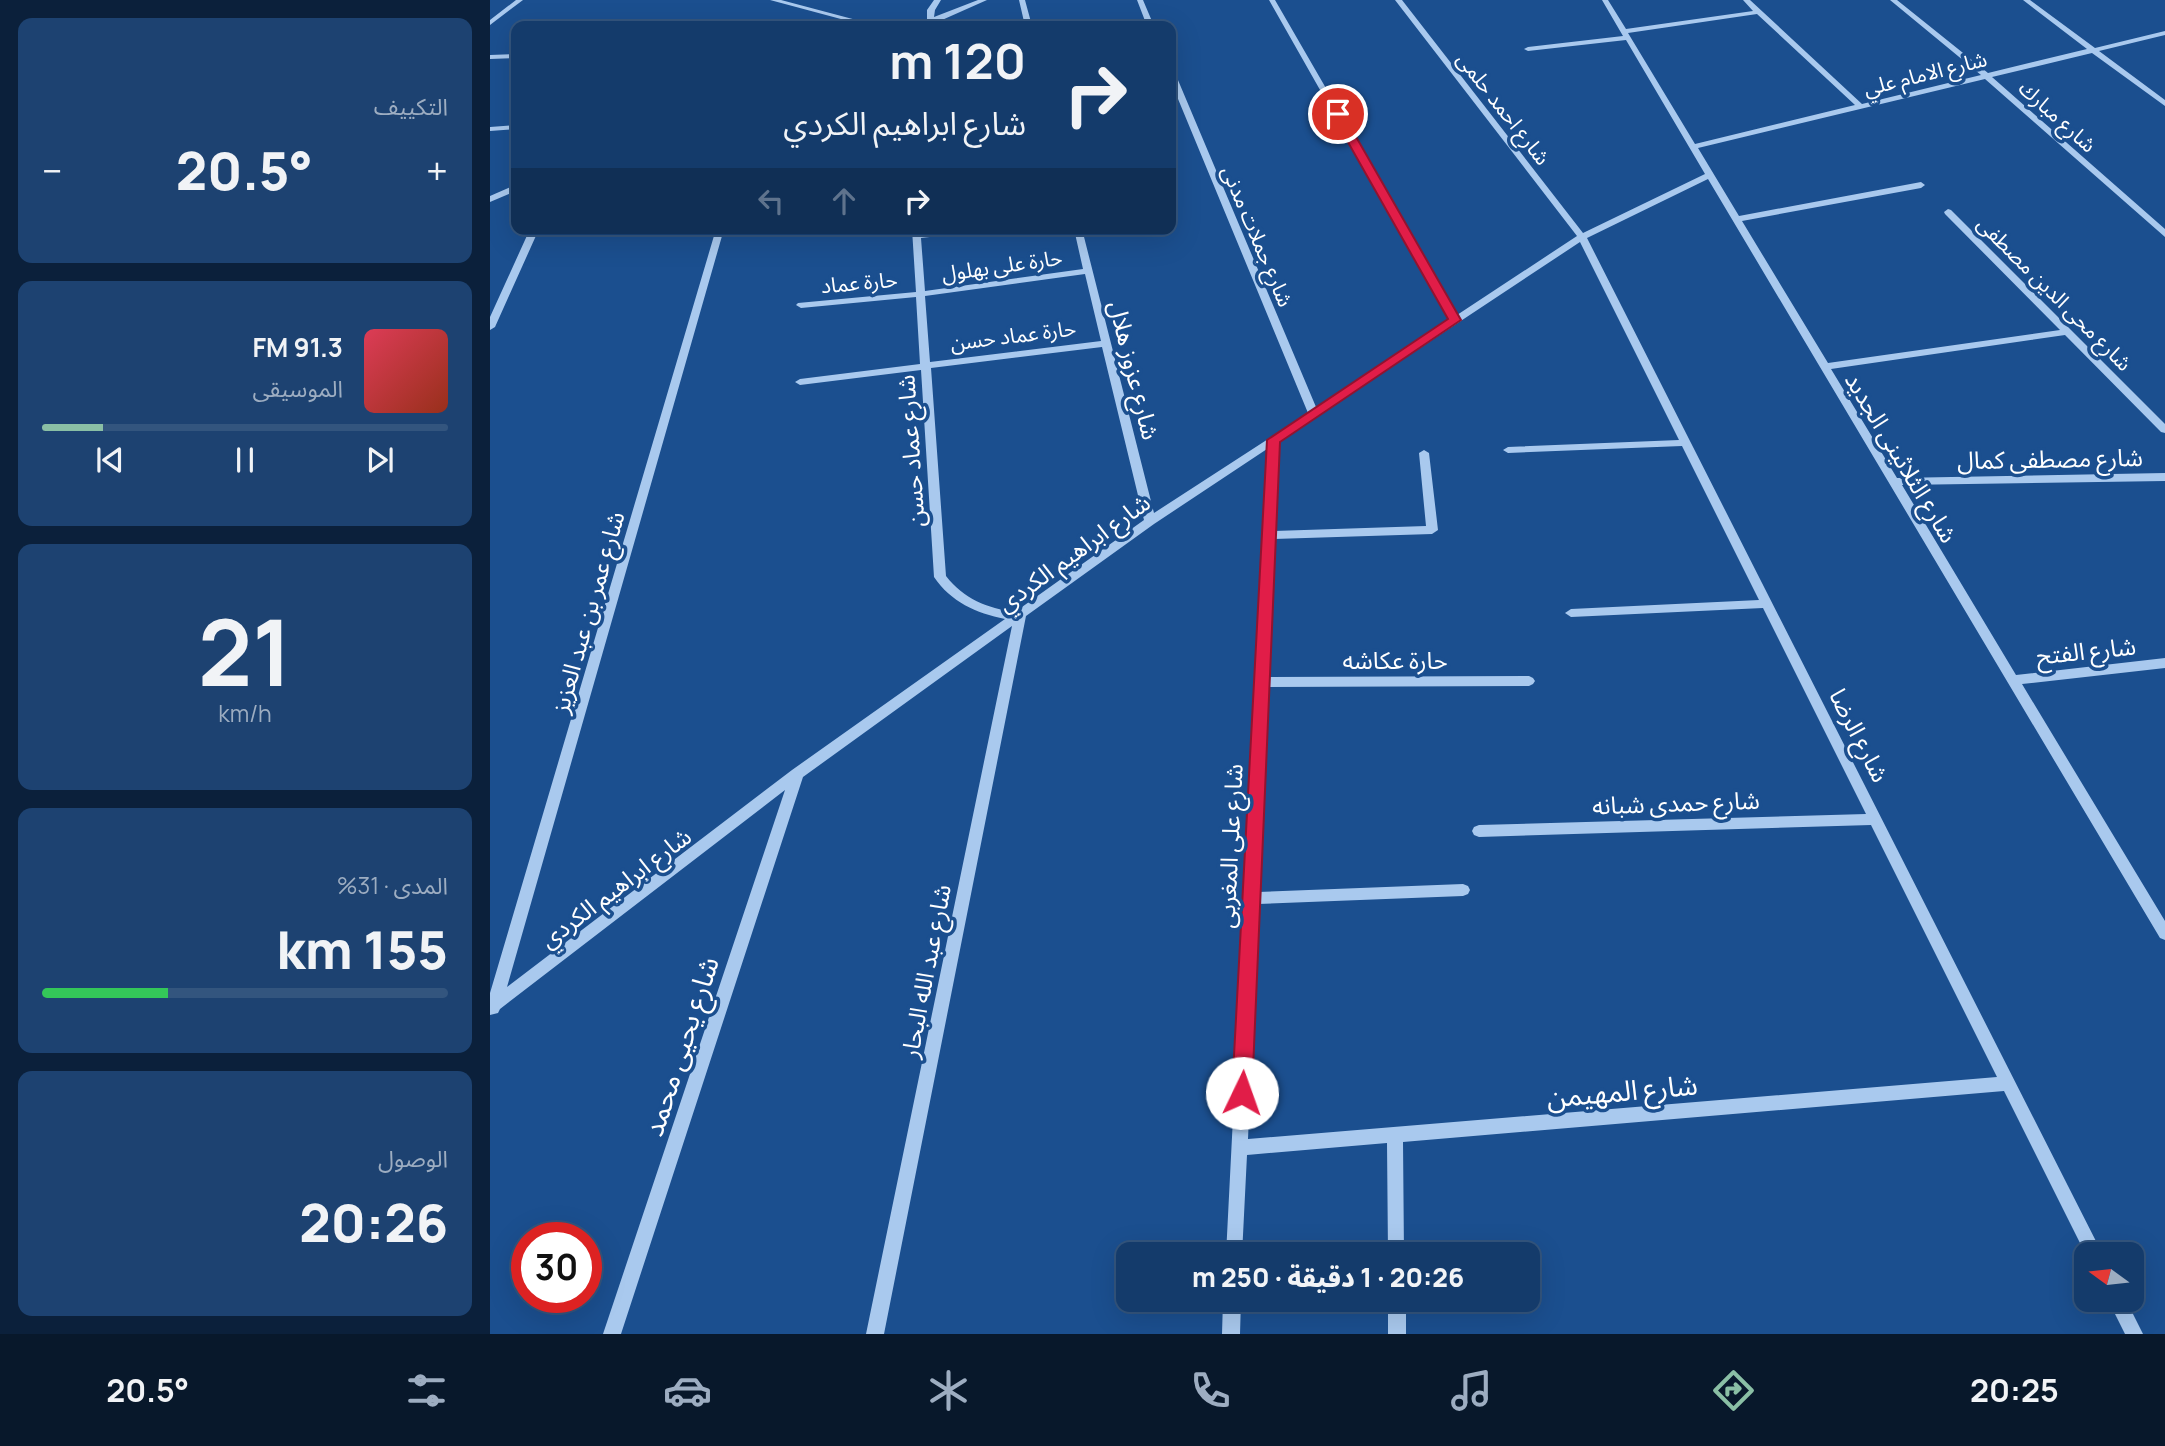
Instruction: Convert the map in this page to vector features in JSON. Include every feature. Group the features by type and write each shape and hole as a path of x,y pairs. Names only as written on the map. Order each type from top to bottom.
{"street":[{"path":"490,23 520,0"},
{"path":"773,0 855,21"},
{"path":"930,21 932,10 938,0"},
{"path":"932,21 984,0"},
{"path":"1022,0 1028,21"},
{"path":"1140,0 1149,21"},
{"path":"1272,0 1455,320"},
{"name":"شارع احمد حلمى","path":"1398,0 1582,237"},
{"name":"شارع الثلاثينى الجديد","path":"1605,0 2012,680 2160,917 2165,934"},
{"path":"1746,0 1861,107"},
{"name":"شارع مبارك","path":"1893,0 1987,76 2165,234"},
{"path":"2026,0 2165,104"},
{"path":"1528,50 1759,12"},
{"name":"شارع الامام علي","path":"1692,147 2165,33"},
{"path":"490,57 511,56"},
{"name":"شارع جملات مدنى","path":"1176,85 1313,413"},
{"path":"490,129 511,127"},
{"name":"شارع ابراهيم الكردي","path":"491,1010 797,774 950,663 1020,617 1150,521 1582,237 1709,175"},
{"path":"1736,219 1921,186"},
{"path":"490,199 511,190"},
{"name":"شارع محى الدين مصطفى","path":"1948,212 2165,430"},
{"path":"490,327 532,235"},
{"name":"شارع عمر بن عبد العزيز","path":"491,1010 718,235"},
{"name":"شارع عماد حسن","path":"916,235 940,577 955,594 977,608 1020,617"},
{"name":"شارع عزوز هلال","path":"1080,235 1150,521"},
{"name":"شارع الرضا","path":"1582,237 2088,1242"},
{"name":"حارة على بهلول","path":"920,294 1089,271"},
{"name":"حارة عماد","path":"801,305 920,294"},
{"path":"1824,367 2067,332"},
{"name":"حارة عماد حسن","path":"800,382 1107,343"},
{"name":"شارع على المغربى","path":"1235,1242 1273,440"},
{"path":"1508,450 1685,443"},
{"path":"1268,535 1432,530 1424,453"},
{"name":"شارع مصطفى كمال","path":"1893,482 2165,477"},
{"path":"1571,613 1767,604"},
{"name":"شارع عبد الله البحار","path":"875,1334 1020,617"},
{"name":"شارع الفتح","path":"2012,680 2165,663"},
{"name":"حارة عكاشه","path":"1261,682 1529,681"},
{"name":"شارع يحيى محمد","path":"612,1334 797,774"},
{"name":"شارع حمدى شبانه","path":"1479,831 1875,819"},
{"path":"1251,898 1463,890"},
{"name":"شارع المهيمن","path":"1239,1148 2008,1083"},
{"path":"1395,1135 1396,1242"},
{"path":"1231,1334 1232,1312"},
{"path":"1397,1312 1397,1334"},
{"path":"2124,1312 2134,1334"}],"route":[{"path":"1242,1093 1273,440 1455,320 1338,114"}]}
